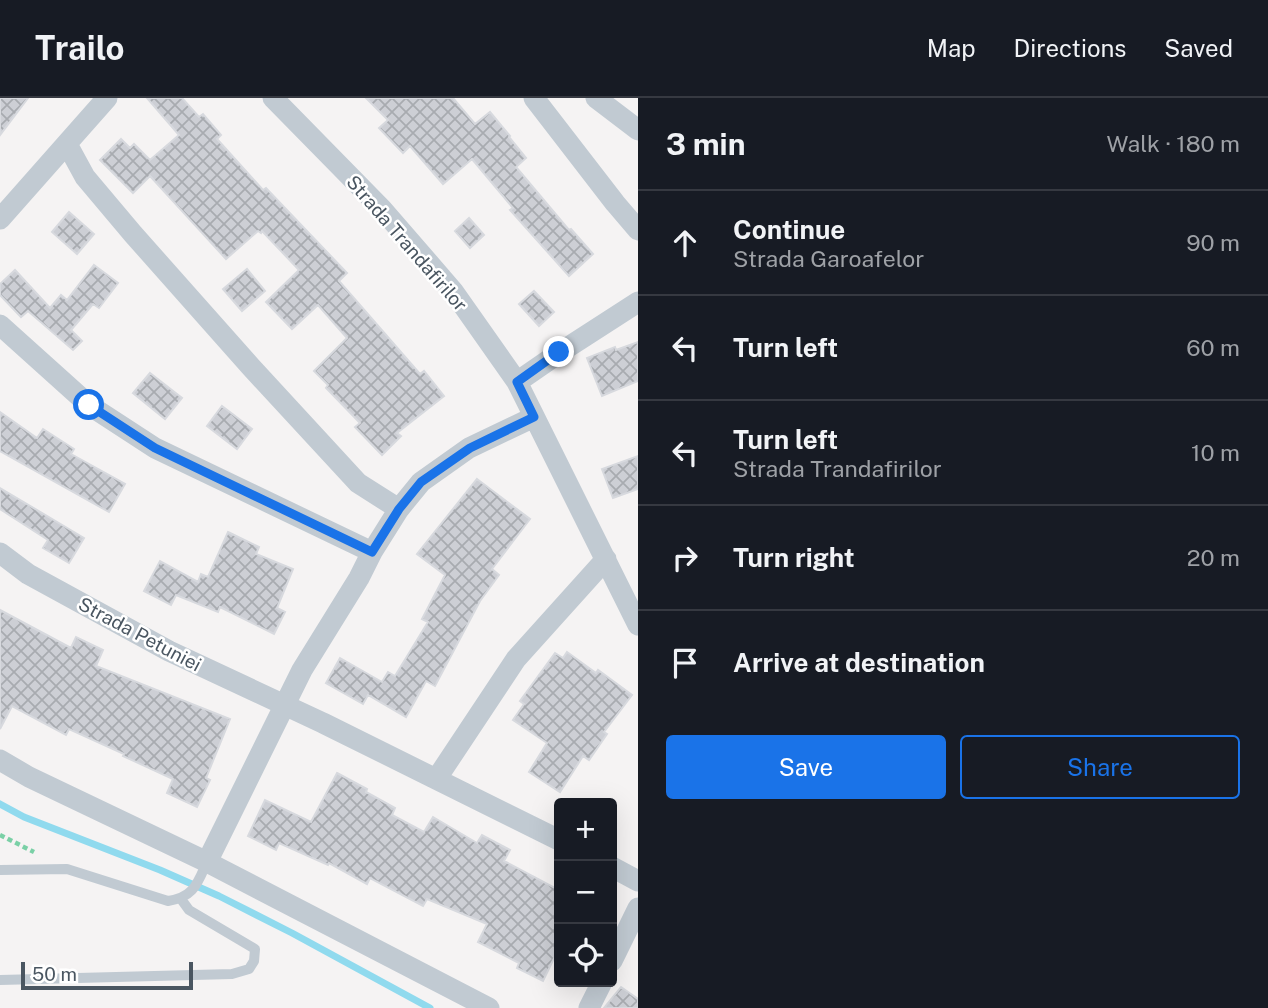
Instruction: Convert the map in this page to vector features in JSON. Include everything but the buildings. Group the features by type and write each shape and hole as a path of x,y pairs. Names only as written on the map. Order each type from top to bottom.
{"street":[{"path":"0,219 107,98"},
{"name":"Strada Trandafirilor","path":"273,98 382,209 453,291 517,382 638,625"},
{"path":"534,98 638,230"},
{"path":"596,98 638,130"},
{"path":"67,144 85,177 251,368 358,483 399,509"},
{"path":"517,382 638,302"},
{"path":"0,325 89,405 155,448 372,552"},
{"path":"204,869 302,670 399,509 421,482 470,448 534,417"},
{"name":"Strada Petuniei","path":"0,552 28,573 169,651 437,778 554,837"},
{"path":"437,778 516,660 606,559"},
{"path":"0,760 204,869 489,1008"},
{"path":"617,870 638,881"},
{"path":"617,951 638,908"},
{"path":"589,1008 600,987"}],"lane":[{"path":"0,870 67,869 168,901 185,896 204,869"},
{"path":"0,980 232,974 249,969 254,961 255,949 189,910 185,896"}],"waterway":[{"path":"0,804 24,817 219,896 430,1008"}],"route":[{"path":"89,405 155,448 372,552 399,509 421,482 470,448 534,417 517,382 559,352"}]}
